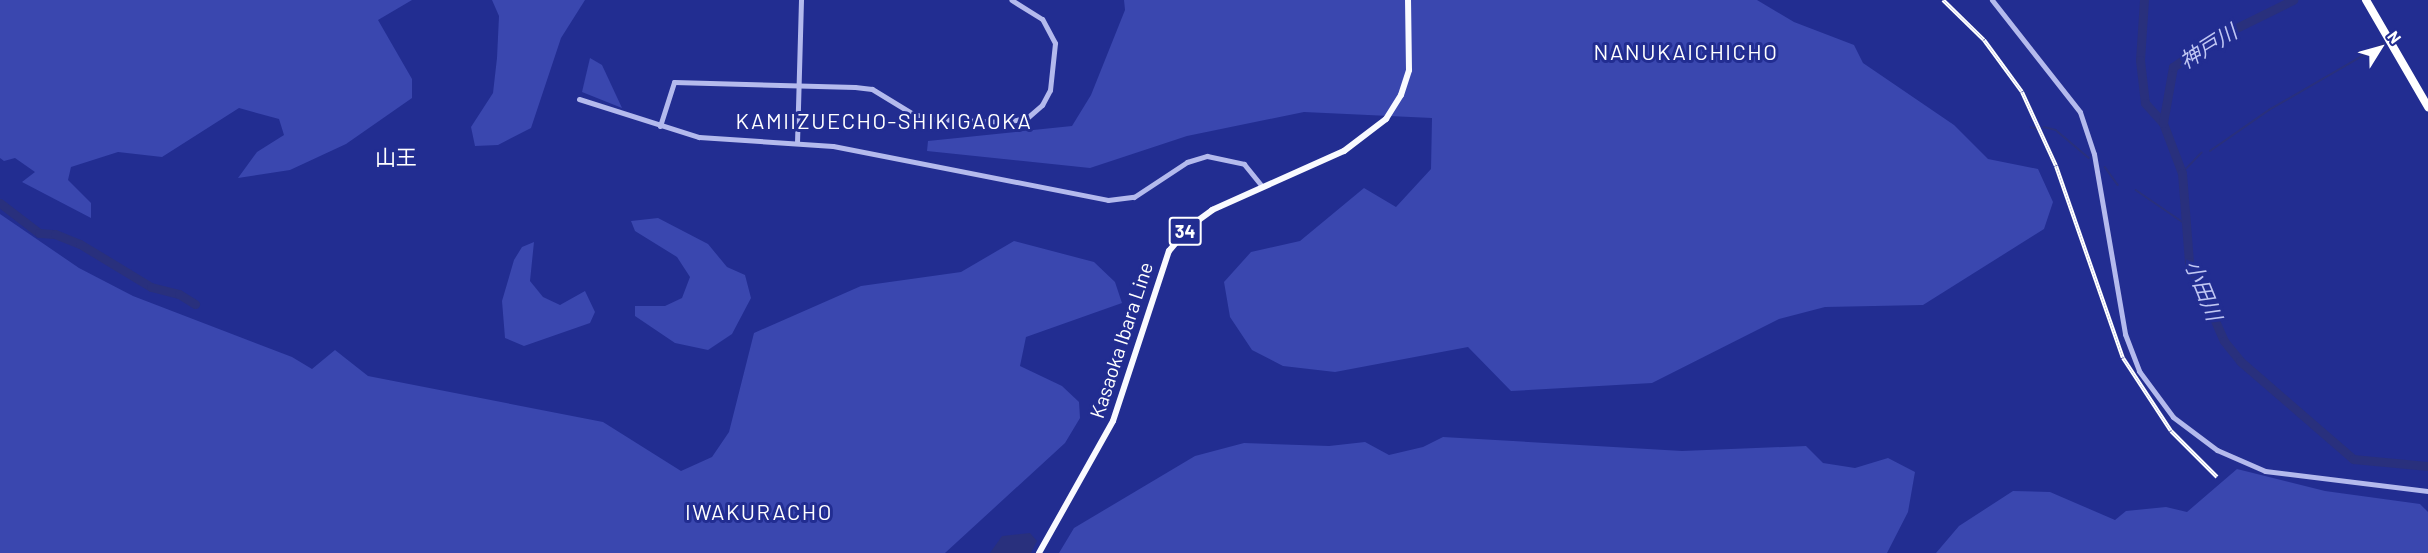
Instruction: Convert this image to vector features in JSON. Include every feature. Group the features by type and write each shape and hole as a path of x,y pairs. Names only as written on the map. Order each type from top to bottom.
{"highway":[{"path":"2366,0 2428,107"}],"main road":[{"name":"Kasaoka Ibara Line","path":"1039,553 1113,421 1169,250 1189,227 1212,210 1353,146 1386,119 1401,95 1409,70 1408,0"}],"street":[{"path":"797,143 801,0"},
{"path":"660,126 674,82 872,90 913,114 933,119 1006,122 1027,118 1042,105 1050,90 1055,43 1042,19 1012,0"},
{"path":"1992,0 2080,112 2094,154 2125,334 2139,370 2173,417 2217,450 2265,471 2428,491"},
{"path":"579,99 660,126 717,140 797,143 833,147 1108,200 1134,197 1187,162 1207,156 1244,164 1262,186"}],"shaded area":[{"path":"0,0 412,0 378,20 412,79 412,98 346,144 290,170 238,178 257,152 284,135 279,119 239,108 162,157 118,152 71,167 68,180 91,203 91,218 22,182 35,172 15,158 4,161 0,158"},
{"path":"492,0 585,0 561,38 531,128 498,145 475,146 471,127 493,93 499,16"},
{"path":"1124,0 1757,0 1794,22 1854,45 1863,63 1954,125 1988,159 2038,169 2053,202 2044,229 1923,305 1825,307 1779,319 1652,383 1511,391 1468,347 1335,372 1283,366 1252,350 1230,317 1224,282 1251,252 1300,241 1364,188 1396,207 1431,169 1432,118 1304,112 1187,136 1090,168 927,151 928,141 1072,126 1091,95 1125,10"},
{"path":"590,58 602,65 622,108 582,92"},
{"path":"0,214 79,268 133,296 292,357 312,369 335,350 368,376 603,422 681,471 712,457 729,432 754,333 861,286 961,272 1014,241 1094,262 1115,282 1122,303 1026,337 1020,366 1062,386 1079,402 1080,418 1065,443 945,553 0,553"},
{"path":"658,218 708,244 727,267 745,275 751,298 732,334 708,350 675,343 635,316 635,306 665,306 682,298 690,277 677,257 635,231 631,221"},
{"path":"534,242 530,281 543,297 560,305 585,291 595,312 590,323 524,346 505,338 502,301 514,260 522,247"},
{"path":"1443,437 1682,451 1806,446 1823,463 1855,468 1888,458 1915,472 1908,512 1887,553 1059,553 1074,528 1195,456 1244,443 1329,446 1365,442 1389,455 1423,447"},
{"path":"2237,469 2325,491 2420,504 2428,512 2428,553 1936,553 1959,526 2013,491 2050,492 2115,520 2126,511 2166,507 2187,512"},
{"path":"1030,533 1037,541 1031,553 990,553 1002,536"}],"waterway":[{"name":"小田川","path":"2144,0 2140,60 2145,103 2163,123 2182,173 2189,262 2224,341 2240,361 2353,459 2428,466"},
{"name":"神戸川","path":"2163,123 2173,67 2210,41 2293,0"},
{"path":"2210,151 2269,110 2383,44"},
{"path":"2031,127 2038,129"},
{"path":"2044,127 2056,130 2089,158"},
{"path":"2182,173 2201,153"},
{"path":"2105,167 2118,185"},
{"path":"2136,190 2190,227"},
{"path":"0,203 39,233 55,234 80,244 151,287 179,294 195,304"}],"railway":[{"path":"1943,0 1984,40 2022,92 2056,166 2123,358 2171,431 2217,477"}],"district":[{"name":"NANUKAICHICHO","path":"1686,52"},
{"name":"KAMIIZUECHO-SHIKIGAOKA","path":"884,121"},
{"name":"山王","path":"396,157"},
{"name":"IWAKURACHO","path":"759,512"}]}
